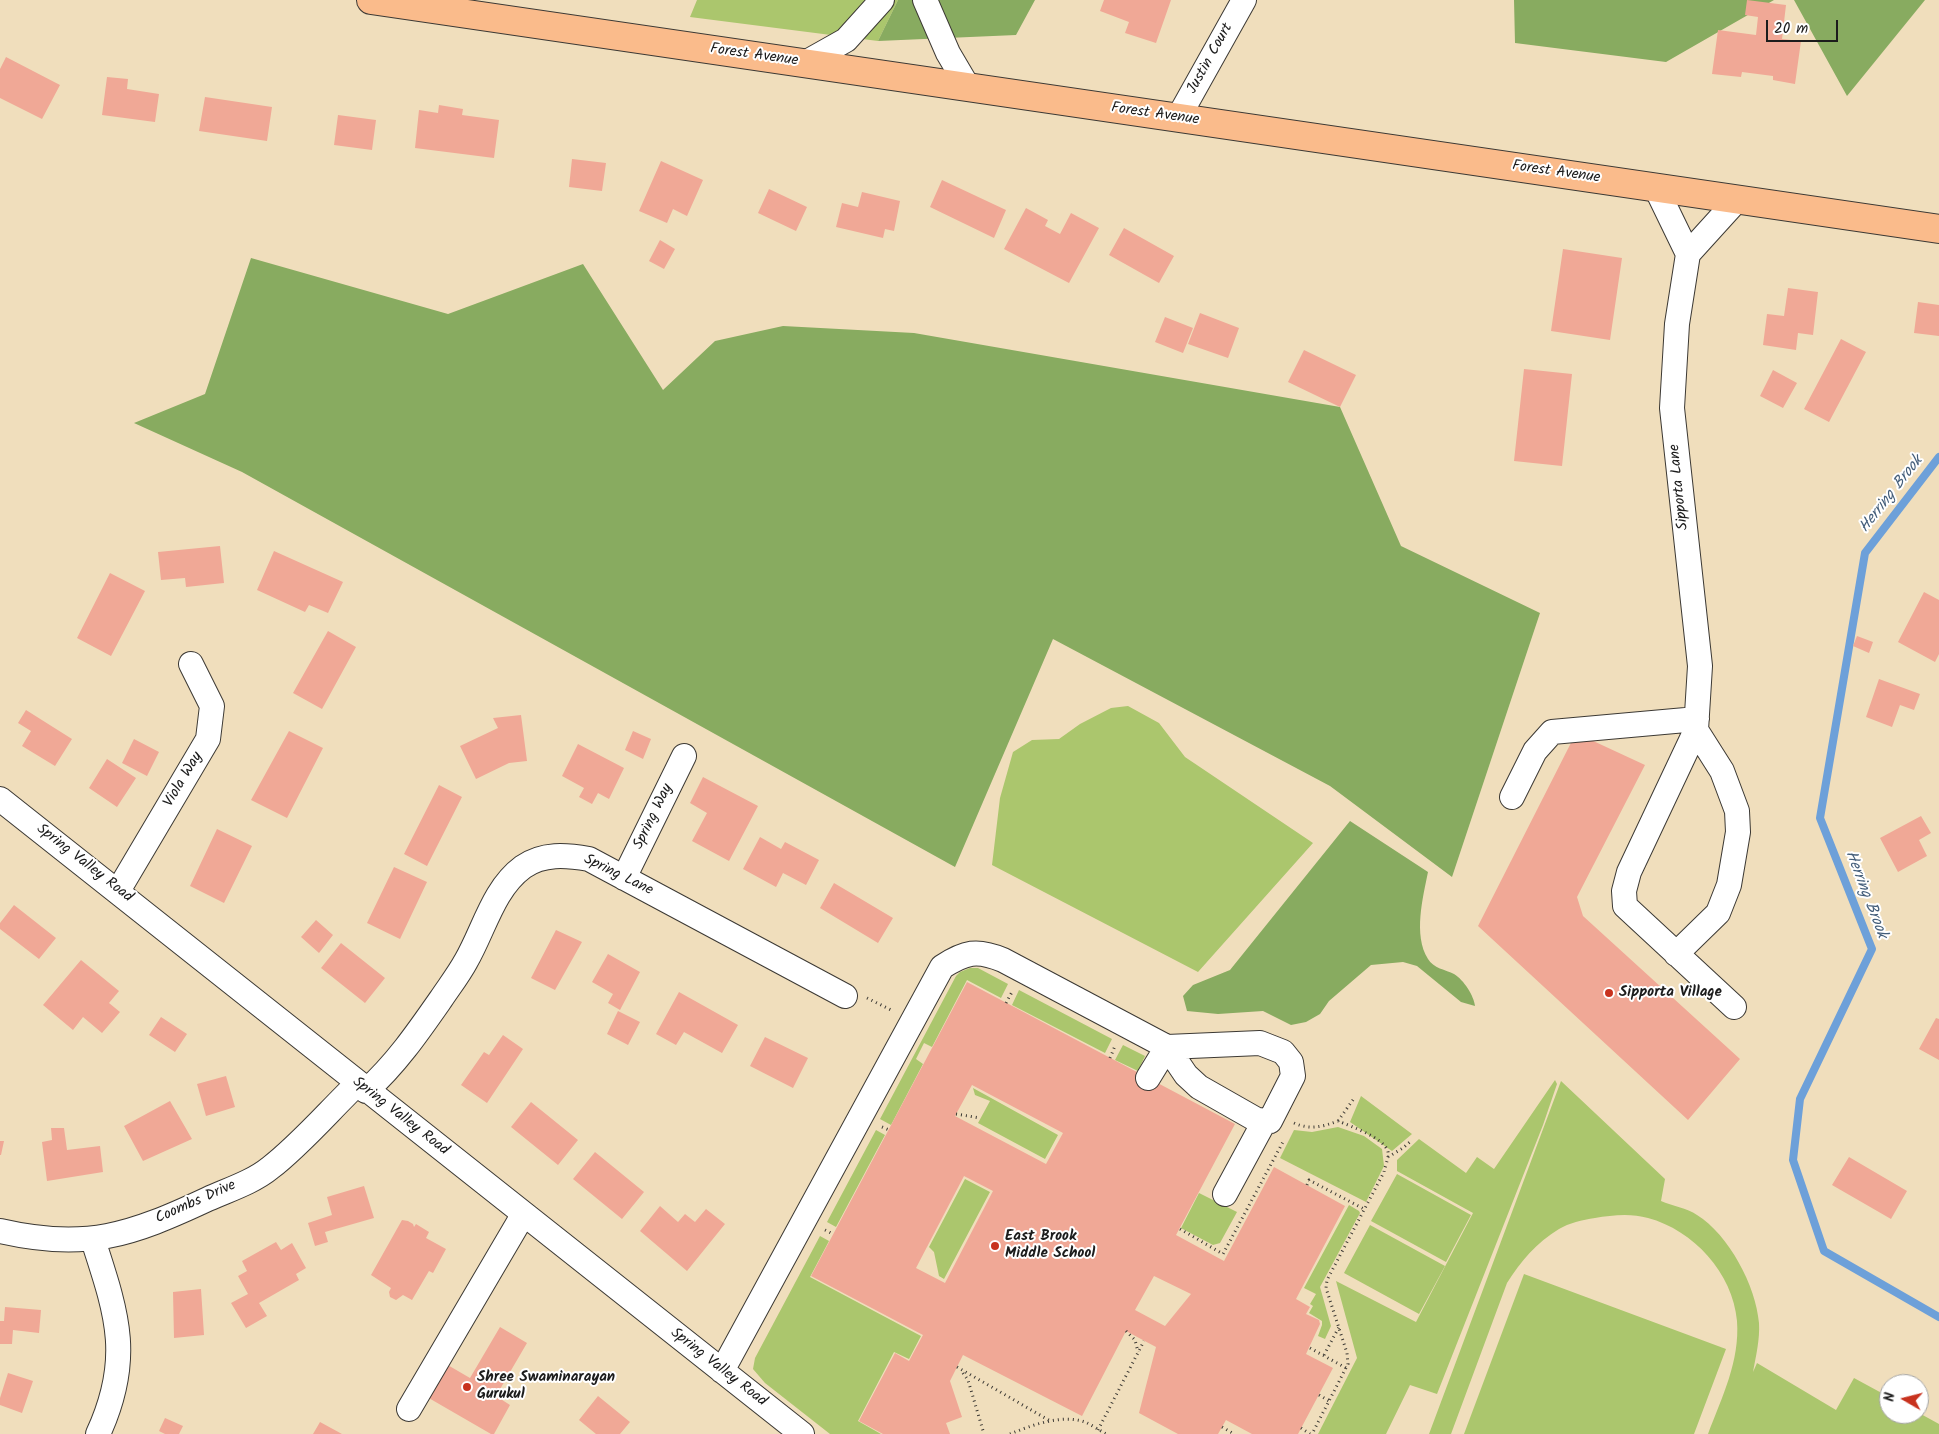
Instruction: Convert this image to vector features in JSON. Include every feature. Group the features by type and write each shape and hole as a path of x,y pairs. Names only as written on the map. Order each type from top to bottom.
{"main road":[{"name":"Forest Avenue","path":"371,0 1939,229"}],"street":[{"path":"805,63 846,40 882,0"},
{"path":"925,0 948,53 968,87"},
{"name":"Justin Court","path":"1178,118 1244,0"},
{"path":"1656,188 1688,254 1737,200"},
{"name":"Sipporta Lane","path":"1688,254 1676,324 1672,408 1700,666 1697,725"},
{"name":"Viola Way","path":"118,891 208,739 212,706 191,664"},
{"path":"1512,797 1535,751 1552,732 1697,725"},
{"path":"1676,954 1718,913 1729,885 1738,832 1737,811 1722,771 1697,725"},
{"path":"1697,725 1629,872 1624,892 1625,906 1734,1007"},
{"name":"Spring Way","path":"624,878 684,756"},
{"name":"Spring Valley Road","path":"0,799 802,1434"},
{"name":"Spring Lane","path":"362,1087 390,1069 420,1030 466,962 499,894 511,878 524,866 544,857 566,855 589,859 845,996"},
{"path":"722,1371 911,1020 942,967 969,953 987,953 1167,1047 1186,1075 1199,1087 1257,1120 1264,1122 1270,1120 1293,1076 1291,1062 1283,1052 1260,1043 1167,1047"},
{"path":"1148,1078 1167,1047"},
{"name":"Coombs Drive","path":"0,1231 33,1239 93,1240 127,1232 178,1213 269,1169 362,1087"},
{"path":"1225,1194 1264,1122"},
{"path":"408,1409 524,1215"},
{"path":"93,1240 115,1308 119,1346 117,1379 106,1416 98,1434"}],"path":[{"path":"845,996 860,994 911,1020"},
{"path":"1294,1122 1312,1128 1323,1127 1338,1121 1355,1097"},
{"path":"956,1114 980,1118"},
{"path":"1301,1428 1311,1434 1346,1368 1347,1353 1326,1284 1384,1172 1388,1158 1386,1148 1376,1138 1338,1121"},
{"path":"1388,1158 1412,1140"},
{"path":"1307,1185 1309,1180 1364,1209"},
{"path":"1324,1355 1339,1327"},
{"path":"1126,1331 1134,1340 1138,1353"},
{"path":"1098,1430 1144,1341"},
{"path":"1310,1348 1346,1368"},
{"path":"984,1434 968,1380 958,1368 1052,1422"},
{"path":"1319,1395 1329,1401"},
{"path":"1010,1434 1027,1427 1052,1422 1085,1422 1106,1434"},
{"path":"1222,1428 1234,1434"}],"green space":[{"path":"697,0 898,0 878,41 690,17"},
{"path":"898,0 1035,0 1016,35 878,41"},
{"path":"1514,0 1774,0 1666,62 1515,43"},
{"path":"1794,0 1925,0 1847,96"},
{"path":"251,258 448,314 583,264 663,390 715,341 783,326 914,333 1340,407 1401,546 1540,613 1452,877 1330,786 1053,639 955,867 242,472 134,423 205,394"},
{"path":"1128,706 1159,723 1185,757 1313,843 1198,972 992,865 1000,798 1013,752 1032,740 1059,739 1080,724 1111,708"},
{"path":"1350,821 1428,872 1420,916 1423,949 1433,965 1454,974 1465,984 1471,993 1475,1006 1461,1002 1417,966 1403,962 1371,965 1329,1001 1320,1014 1306,1022 1291,1025 1263,1011 1218,1014 1187,1011 1183,996 1193,985 1230,970"},
{"path":"970,968 978,968 1008,984 1001,998 967,980 932,1047 924,1043 916,1059 923,1064 891,1125 880,1119 956,976"},
{"path":"1019,990 1112,1039 1105,1053 1012,1005"},
{"path":"1123,1045 1145,1056 1138,1071 1115,1060"},
{"path":"1555,1080 1557,1084 1543,1125 1437,1394 1410,1385 1386,1434 1318,1434 1357,1358 1336,1281 1416,1322 1473,1213 1397,1171 1397,1160 1419,1139 1466,1173 1477,1157 1494,1169"},
{"path":"1561,1081 1665,1179 1661,1201 1697,1215 1720,1235 1730,1248 1747,1278 1757,1309 1759,1335 1753,1372 1757,1363 1836,1410 1854,1378 1879,1392 1879,1424 1929,1424 1929,1418 1939,1424 1939,1434 1708,1434 1729,1379 1736,1350 1737,1321 1734,1303 1728,1286 1708,1256 1680,1232 1648,1218 1635,1215 1621,1215 1590,1219 1567,1225 1543,1240 1530,1253 1507,1283 1451,1434 1429,1434"},
{"path":"973,1088 1058,1135 1045,1159 978,1123 990,1101 975,1095"},
{"path":"1361,1096 1412,1134 1392,1151 1350,1122"},
{"path":"1338,1127 1364,1136 1382,1149 1384,1166 1366,1202 1280,1158 1294,1130 1312,1132"},
{"path":"876,1130 885,1135 836,1227 827,1222"},
{"path":"1397,1174 1471,1215 1446,1262 1371,1221"},
{"path":"965,1179 990,1192 944,1279 939,1276 934,1252 929,1247"},
{"path":"1199,1193 1237,1212 1220,1243 1213,1245 1181,1228"},
{"path":"1349,1205 1360,1213 1320,1287 1331,1326 1325,1339 1318,1336 1322,1321 1309,1313 1313,1306 1310,1304 1316,1294 1304,1288"},
{"path":"1370,1225 1445,1266 1419,1314 1344,1273"},
{"path":"820,1236 829,1241 810,1277 921,1336 909,1359 894,1352 858,1421 881,1434 830,1434 765,1383 753,1369 755,1358"},
{"path":"1524,1274 1726,1349 1694,1434 1464,1434"}],"building":[{"path":"1104,0 1171,0 1156,43 1125,33 1129,22 1100,11"},
{"path":"1747,0 1786,5 1782,39 1801,41 1795,84 1773,80 1773,76 1742,72 1741,77 1712,74 1718,30 1756,35 1758,17 1745,15"},
{"path":"6,57 60,85 42,119 0,98 0,69"},
{"path":"107,77 128,79 127,89 159,94 155,122 102,115"},
{"path":"205,97 272,107 267,141 199,131"},
{"path":"439,105 463,109 462,115 499,120 494,158 415,148 419,110 438,113"},
{"path":"338,115 376,120 372,150 334,145"},
{"path":"572,159 606,163 602,191 569,187"},
{"path":"661,161 703,180 687,216 673,209 667,223 639,211"},
{"path":"942,180 1006,210 994,238 930,207"},
{"path":"769,189 807,207 796,231 758,213"},
{"path":"862,192 900,201 894,231 885,229 883,238 836,227 842,203 858,207"},
{"path":"1026,208 1048,220 1045,226 1060,234 1071,213 1099,228 1069,283 1004,249"},
{"path":"1124,228 1174,256 1159,283 1109,255"},
{"path":"660,240 675,249 664,269 649,261"},
{"path":"1563,249 1622,258 1610,340 1551,331"},
{"path":"1788,288 1818,292 1813,335 1798,333 1796,350 1763,345 1767,314 1784,316"},
{"path":"1918,302 1939,305 1939,336 1914,333"},
{"path":"1200,313 1239,328 1228,358 1188,344"},
{"path":"1165,317 1193,328 1183,353 1155,342"},
{"path":"1841,339 1866,352 1829,422 1804,409"},
{"path":"1304,350 1356,375 1340,407 1288,382"},
{"path":"1524,369 1572,374 1562,466 1514,461"},
{"path":"1773,370 1797,383 1783,408 1760,396"},
{"path":"220,546 224,583 186,587 185,578 161,580 158,552"},
{"path":"274,551 343,582 328,613 309,605 305,612 257,590"},
{"path":"110,573 145,591 111,656 77,638"},
{"path":"1924,592 1939,600 1939,654 1935,662 1898,642"},
{"path":"328,631 356,647 322,709 293,693"},
{"path":"1857,636 1873,642 1869,653 1853,646"},
{"path":"1879,679 1920,694 1914,710 1900,705 1892,727 1866,717"},
{"path":"26,710 72,739 55,766 22,746 31,731 18,723"},
{"path":"521,715 527,761 509,763 476,779 460,746 498,728 493,718"},
{"path":"289,731 323,748 287,818 251,800"},
{"path":"633,731 651,739 643,759 625,750"},
{"name":"Sipporta Village","path":"1576,733 1645,765 1577,897 1583,916 1740,1059 1688,1120 1478,926"},
{"path":"134,739 159,752 147,776 122,763"},
{"path":"578,744 624,768 609,799 598,793 592,804 579,797 584,788 562,776"},
{"path":"107,759 136,778 117,807 89,788"},
{"path":"703,777 758,806 729,861 692,841 707,813 690,803"},
{"path":"439,785 462,797 427,866 404,854"},
{"path":"1921,816 1931,833 1919,840 1927,856 1898,872 1880,838"},
{"path":"217,829 252,846 224,903 190,886"},
{"path":"760,837 781,849 785,842 819,860 806,885 783,873 776,887 743,869"},
{"path":"394,867 427,882 400,939 367,923"},
{"path":"834,883 893,918 878,943 820,908"},
{"path":"14,905 56,938 39,959 0,929 0,923"},
{"path":"316,920 333,935 319,953 301,937"},
{"path":"556,930 582,942 555,990 531,978"},
{"path":"341,943 385,978 365,1003 321,968"},
{"path":"608,954 640,972 620,1010 608,1003 613,994 592,982"},
{"path":"81,960 119,991 109,1003 120,1012 102,1033 83,1017 73,1030 43,1005"},
{"path":"967,982 1235,1124 1176,1235 1224,1261 1274,1167 1345,1206 1296,1299 1310,1307 1306,1314 1319,1320 1320,1324 1306,1354 1333,1368 1298,1434 1252,1434 1226,1420 1218,1434 1178,1434 1139,1413 1156,1347 1126,1331 1082,1416 963,1355 950,1381 962,1417 946,1423 950,1434 883,1434 859,1421 895,1353 909,1361 923,1335 811,1276","holes":["972,1085 1063,1133 1046,1164 955,1116","964,1176 993,1191 945,1283 916,1268","1154,1276 1191,1294 1165,1326 1135,1310"]},
{"path":"679,992 738,1025 722,1053 684,1032 676,1045 656,1034"},
{"path":"618,1011 640,1022 628,1045 607,1034"},
{"path":"161,1017 187,1034 175,1052 149,1035"},
{"path":"1936,1018 1939,1019 1939,1060 1919,1049"},
{"path":"503,1035 523,1049 487,1103 461,1085 484,1052 489,1055"},
{"path":"765,1037 808,1058 793,1088 750,1066"},
{"path":"226,1076 235,1107 206,1116 197,1084"},
{"path":"170,1101 192,1139 143,1161 124,1126"},
{"path":"531,1102 578,1140 558,1165 511,1127"},
{"path":"51,1128 64,1128 67,1150 100,1146 103,1172 47,1181 42,1142 52,1140"},
{"path":"0,1141 4,1141 1,1155 0,1155"},
{"path":"595,1152 644,1192 622,1219 573,1179"},
{"path":"1849,1157 1907,1191 1891,1219 1832,1185"},
{"path":"364,1186 374,1218 325,1232 328,1242 315,1246 308,1223 332,1215 327,1197"},
{"path":"660,1206 678,1222 685,1214 695,1222 706,1209 725,1224 687,1271 640,1231"},
{"path":"402,1220 408,1221 414,1227 416,1224 429,1232 426,1238 446,1249 433,1273 429,1271 412,1300 403,1295 396,1300 390,1297 389,1292 391,1288 371,1275"},
{"path":"276,1242 281,1250 292,1243 306,1268 296,1274 299,1280 259,1303 267,1316 246,1328 231,1303 248,1294 238,1276 247,1271 242,1261"},
{"path":"201,1289 204,1335 174,1338 173,1292"},
{"path":"5,1307 41,1310 39,1333 13,1330 12,1344 0,1344 0,1321 4,1321"},
{"name":"Shree Swaminarayan Gurukul","path":"500,1327 527,1343 496,1396 510,1405 494,1434 491,1434 427,1397 446,1364 470,1378"},
{"path":"8,1373 33,1381 22,1413 0,1405 0,1398"},
{"path":"598,1396 630,1422 620,1434 596,1434 579,1420"},
{"path":"165,1418 183,1426 179,1434 165,1434 159,1431"},
{"path":"320,1422 342,1434 313,1434"}],"waterway":[{"name":"Herring Brook","path":"1939,457 1865,553 1820,818 1872,949 1800,1099 1793,1160 1824,1251 1939,1317"}],"place":[{"name":"Sipporta Village","path":"1609,993"},
{"name":"East Brook Middle School","path":"995,1246"},
{"name":"Shree Swaminarayan Gurukul","path":"467,1387"}]}
